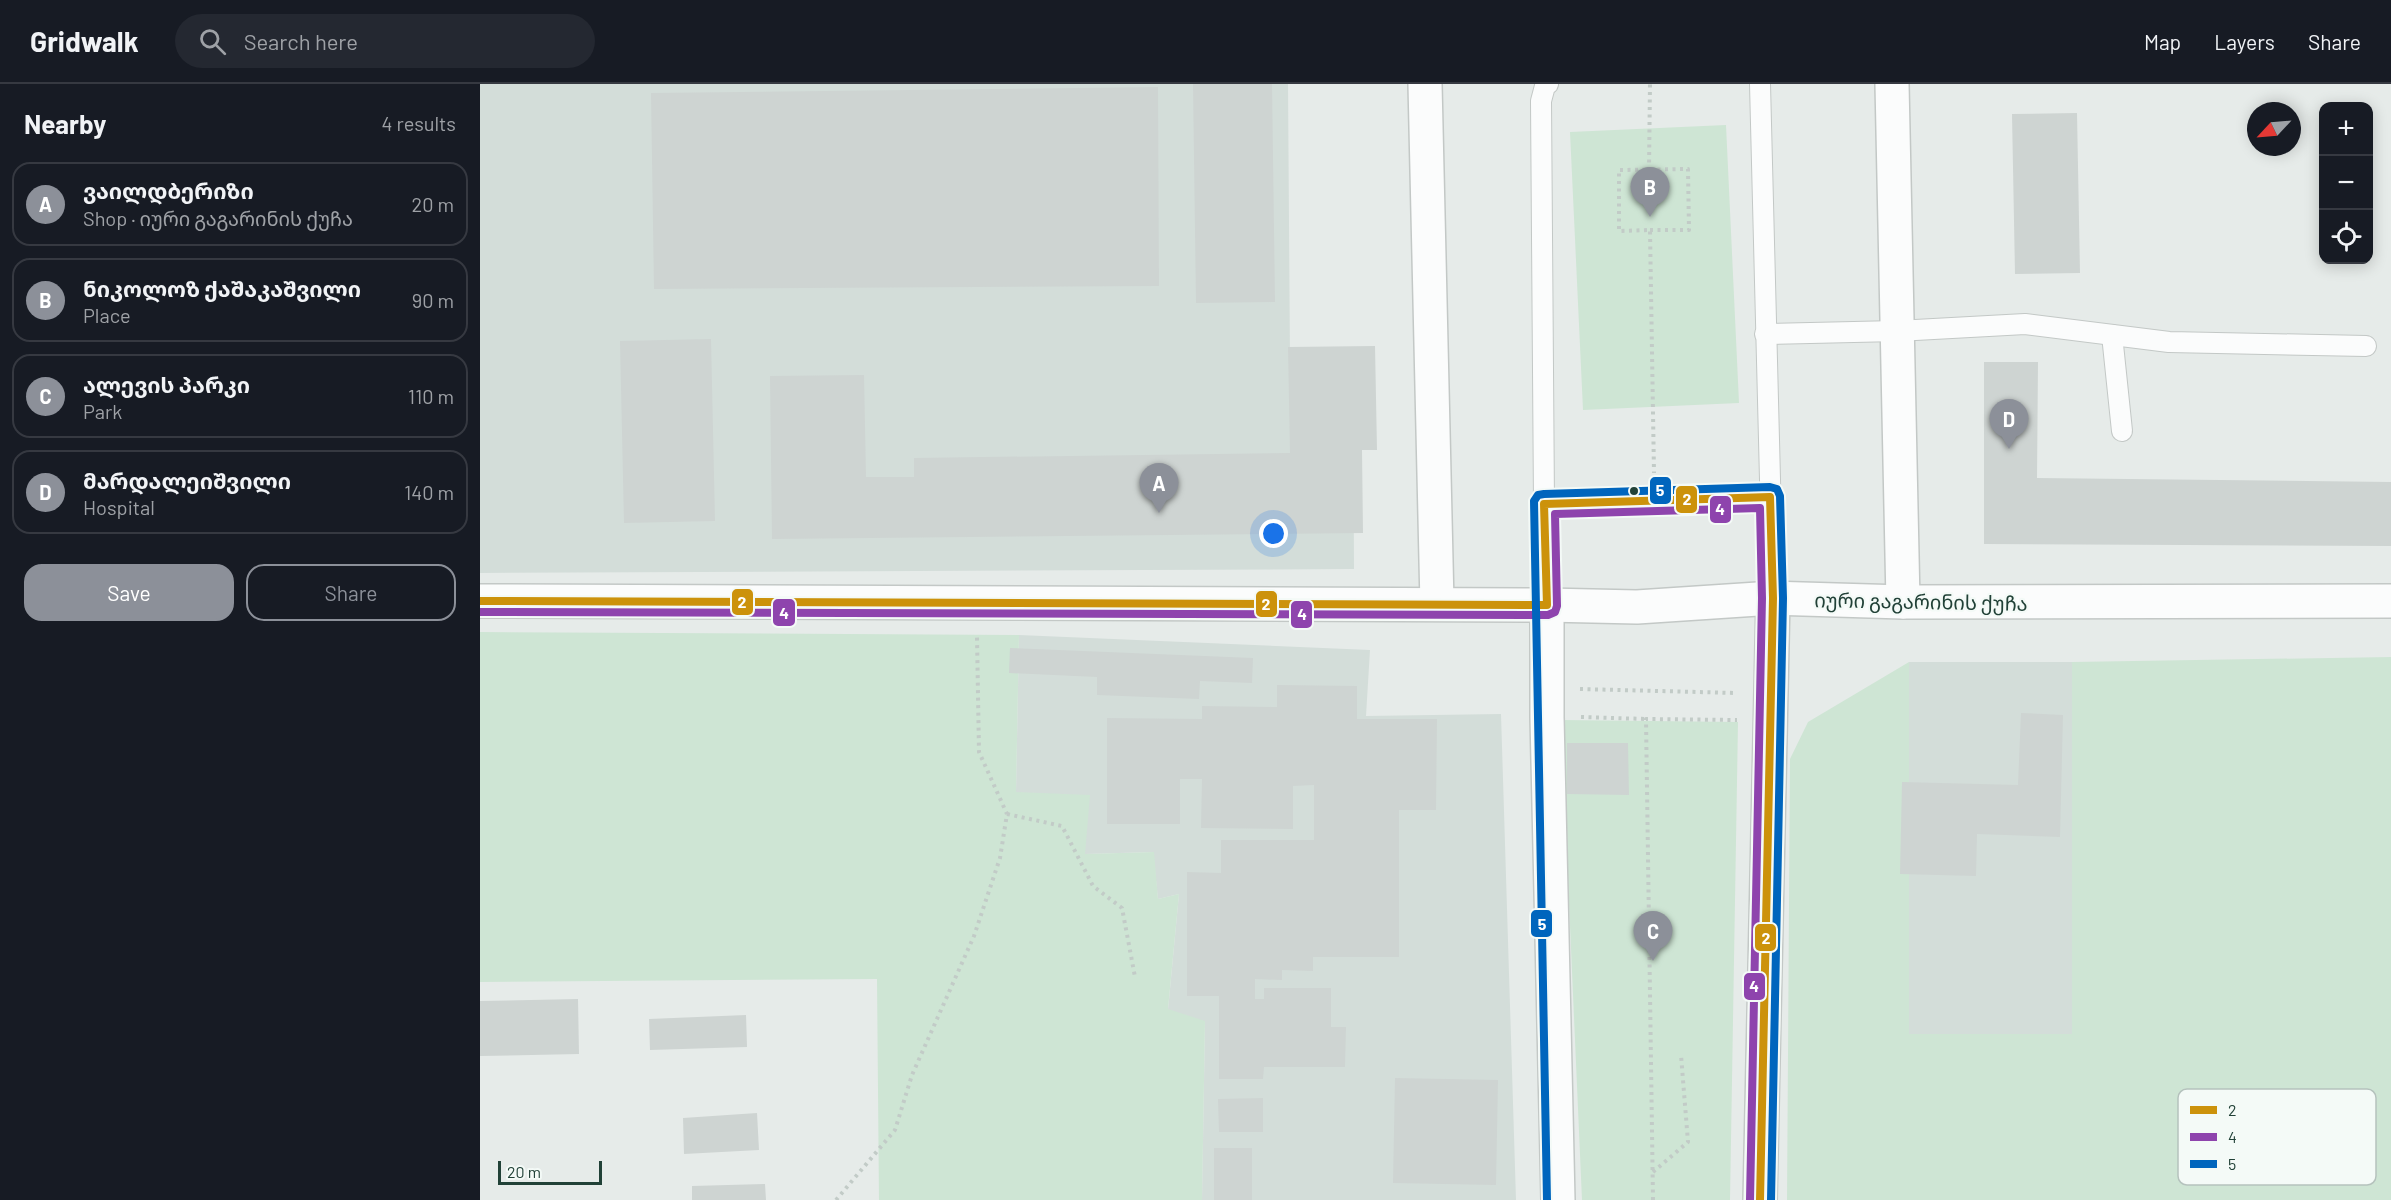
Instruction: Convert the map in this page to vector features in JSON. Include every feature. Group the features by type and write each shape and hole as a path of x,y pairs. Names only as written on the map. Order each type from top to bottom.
{"street":[{"path":"1425,84 1437,604"},
{"path":"1892,84 1903,602"},
{"path":"1760,1200 1773,598"},
{"name":"იური გაგარინის ქუჩა","path":"480,601 1437,604 1637,607 1773,598 1903,602 2391,601"},
{"path":"1547,605 1558,1200"}],"lane":[{"path":"1547,605 1541,101 1545,86 1548,84"},
{"path":"1760,84 1773,598"},
{"path":"1765,334 1897,331 2025,324 2169,342 2366,346"},
{"path":"2112,335 2122,431"},
{"path":"1544,504 1770,497"}],"path":[{"path":"1649,170 1650,84"},
{"path":"1688,169 1689,230 1650,230 1619,231 1619,170 1688,169"},
{"path":"1650,230 1654,501"},
{"path":"836,1200 895,1130 912,1075 974,936 1000,858 1007,814 979,752 977,603"},
{"path":"1547,702 1771,707"},
{"path":"1547,702 1646,719 1771,707"},
{"path":"1646,719 1653,1200"},
{"path":"1007,814 1062,826 1093,886 1122,908 1135,977"},
{"path":"1652,1172 1688,1142 1681,1056"}],"shaded area":[{"path":"480,84 1288,84 1290,362 1353,362 1354,569 480,573"},
{"path":"1019,635 1370,650 1366,716 1501,714 1516,1200 1202,1200 1205,1022 1168,1010 1179,894 1158,899 1153,852 1085,854 1016,792"},
{"path":"1909,662 2072,662 2073,1034 1909,1034"}],"green space":[{"path":"1726,125 1739,403 1583,410 1570,132"},
{"path":"480,632 1019,635 1016,792 1090,795 1085,854 1154,852 1158,899 1179,894 1168,1009 1205,1021 1202,1200 879,1200 877,979 480,982"},
{"path":"2391,657 2391,1200 1787,1200 1790,759 1808,722 1909,662 1909,1034 2072,1034 2072,662"},
{"path":"1561,720 1738,722 1730,1200 1582,1200"}],"building":[{"path":"1193,84 1272,84 1275,302 1196,303"},
{"path":"1158,87 1159,286 654,289 651,93"},
{"path":"2077,113 2080,273 2015,274 2012,114"},
{"path":"711,339 715,521 624,523 620,341"},
{"path":"1375,346 1377,450 1362,450 1363,533 772,539 770,376 864,375 866,477 914,477 914,458 1290,453 1288,347"},
{"path":"1984,362 2038,362 2037,478 2391,482 2391,546 1984,544"},
{"path":"1010,648 1253,658 1252,683 1200,681 1199,699 1097,695 1097,677 1009,673"},
{"path":"1277,685 1357,686 1357,719 1437,719 1436,810 1399,810 1399,957 1313,957 1313,971 1282,970 1282,980 1255,979 1255,999 1264,999 1264,988 1331,988 1331,1027 1346,1027 1345,1067 1264,1067 1263,1079 1219,1079 1219,996 1187,996 1187,872 1221,873 1221,840 1314,840 1314,785 1293,786 1293,829 1201,828 1202,779 1180,779 1180,824 1107,824 1107,718 1202,719 1202,706 1277,707"},
{"path":"2021,713 2063,715 2060,837 1977,834 1976,876 1900,874 1902,782 2018,785"},
{"path":"1567,743 1628,743 1629,795 1567,794"},
{"path":"578,999 579,1054 480,1056 480,1001"},
{"path":"746,1015 747,1047 650,1050 649,1019"},
{"path":"1395,1078 1498,1080 1496,1185 1393,1183"},
{"path":"1263,1098 1263,1132 1219,1132 1218,1099"},
{"path":"757,1113 759,1150 684,1154 683,1118"},
{"path":"1214,1148 1252,1148 1252,1200 1214,1200"},
{"path":"765,1184 766,1200 692,1200 692,1186"}],"transit line":[{"name":"5","path":"1547,1200 1534,501 1538,495 1544,494 1770,487 1777,489 1780,496 1783,598 1771,1200"},
{"name":"2","path":"480,601 1547,605 1544,504 1770,497 1773,598 1760,1200"},
{"name":"4","path":"480,612 1548,615 1555,612 1557,606 1555,514 1760,508 1762,598 1750,1200"}],"place":[{"name":"ნიკოლოზ ქაშაკაშვილი","path":"1650,217"},
{"name":"მარდალეიშვილი","path":"2009,449"},
{"name":"ვაილდბერიზი","path":"1159,513"},
{"name":"ალევის პარკი","path":"1653,961"}]}
